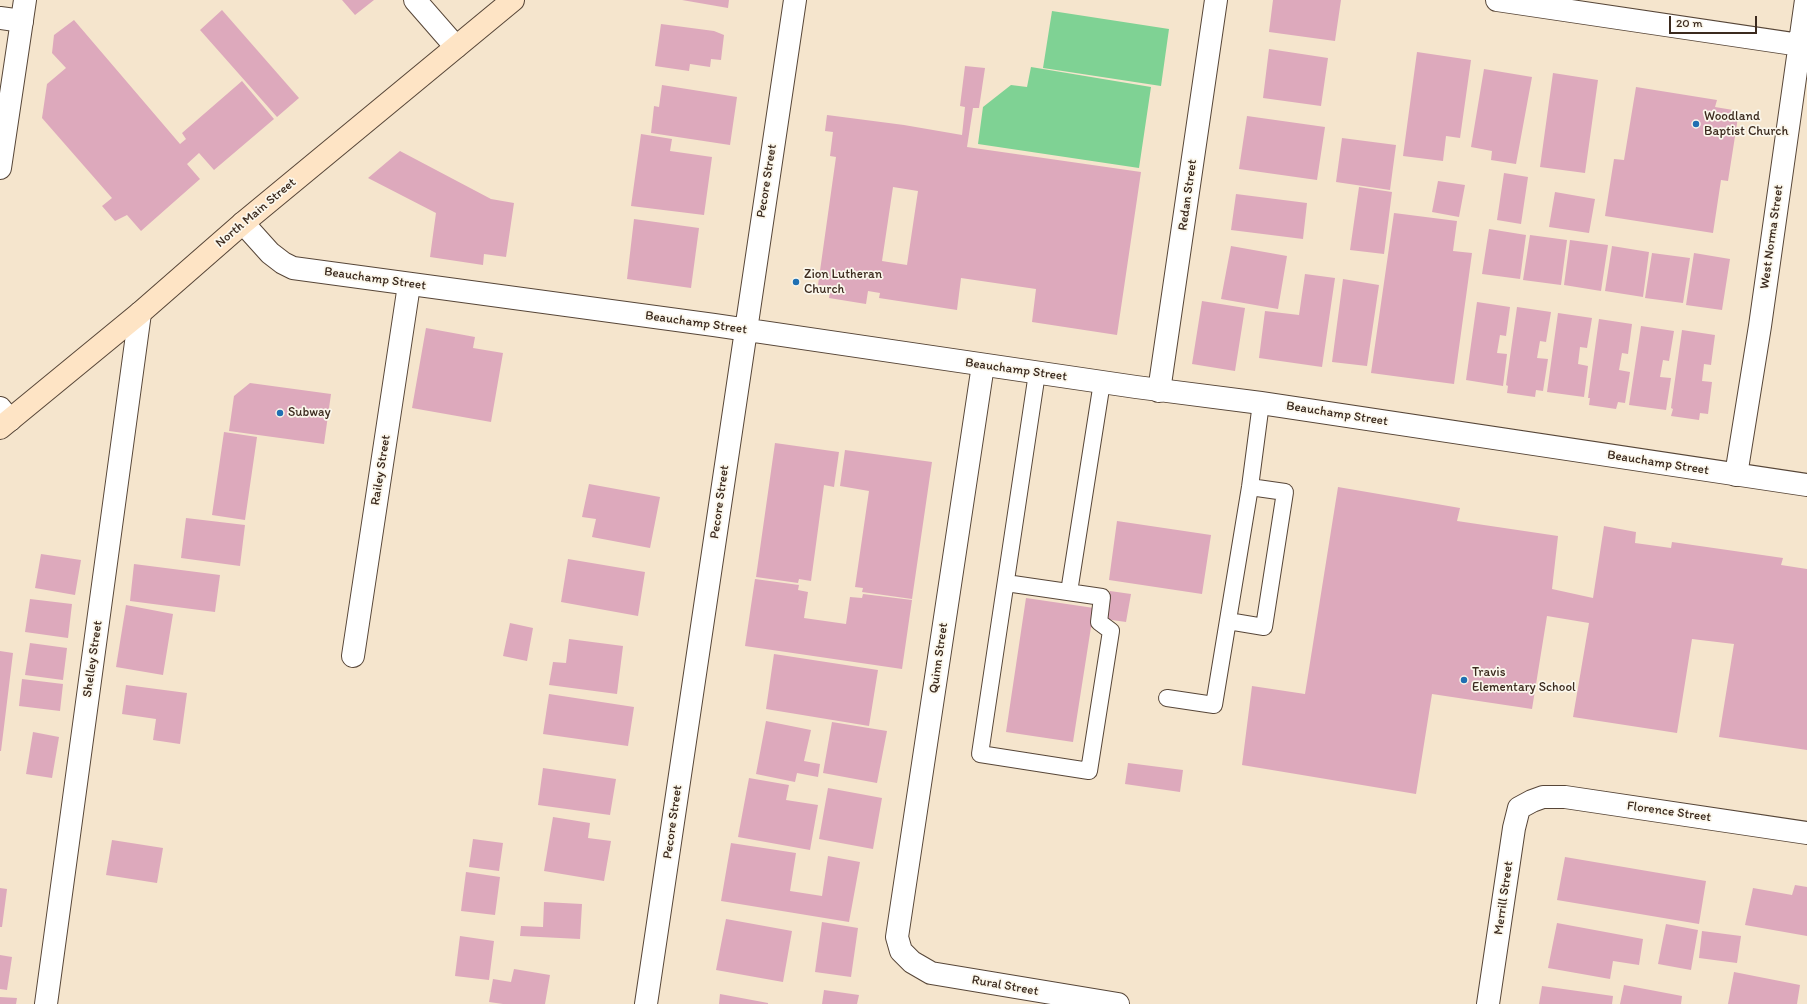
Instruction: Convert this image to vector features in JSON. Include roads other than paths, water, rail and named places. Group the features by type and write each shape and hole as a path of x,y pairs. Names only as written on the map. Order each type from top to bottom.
{"main road":[{"name":"North Main Street","path":"3,418 140,313 243,223 513,0"}],"street":[{"path":"0,168 25,0"},
{"path":"415,0 456,47"},
{"name":"Pecore Street","path":"646,1004 795,0"},
{"name":"Redan Street","path":"1159,390 1216,0"},
{"path":"1497,0 1803,45"},
{"name":"West Norma Street","path":"1736,475 1803,45 1806,0"},
{"path":"0,18 22,21"},
{"name":"Beauchamp Street","path":"243,223 270,253 282,263 293,268 408,285 745,330 1037,373 1261,403 1807,485"},
{"name":"Railey Street","path":"353,656 408,285"},
{"name":"Shelley Street","path":"46,1004 140,313"},
{"name":"Quinn Street","path":"901,951 897,937 983,365"},
{"name":"Florence Street","path":"1532,801 1543,797 1565,797 1807,833"},
{"name":"Merrill Street","path":"1488,1004 1514,828 1519,808 1532,801"},
{"name":"Rural Street","path":"901,951 912,962 931,973 1073,1001 1118,1004"}],"lane":[{"path":"1006,583 1102,597 1099,622 1111,632 1089,772 980,754 1037,373"},
{"path":"1069,592 1102,382"},
{"path":"1167,698 1214,705 1250,487 1261,403"},
{"path":"1228,621 1264,627 1285,492 1250,487"}],"place":[{"name":"Woodland Baptist Church","path":"1696,124"},
{"name":"Zion Lutheran Church","path":"796,282"},
{"name":"Subway","path":"280,413"},
{"name":"Travis Elementary School","path":"1464,680"}]}
